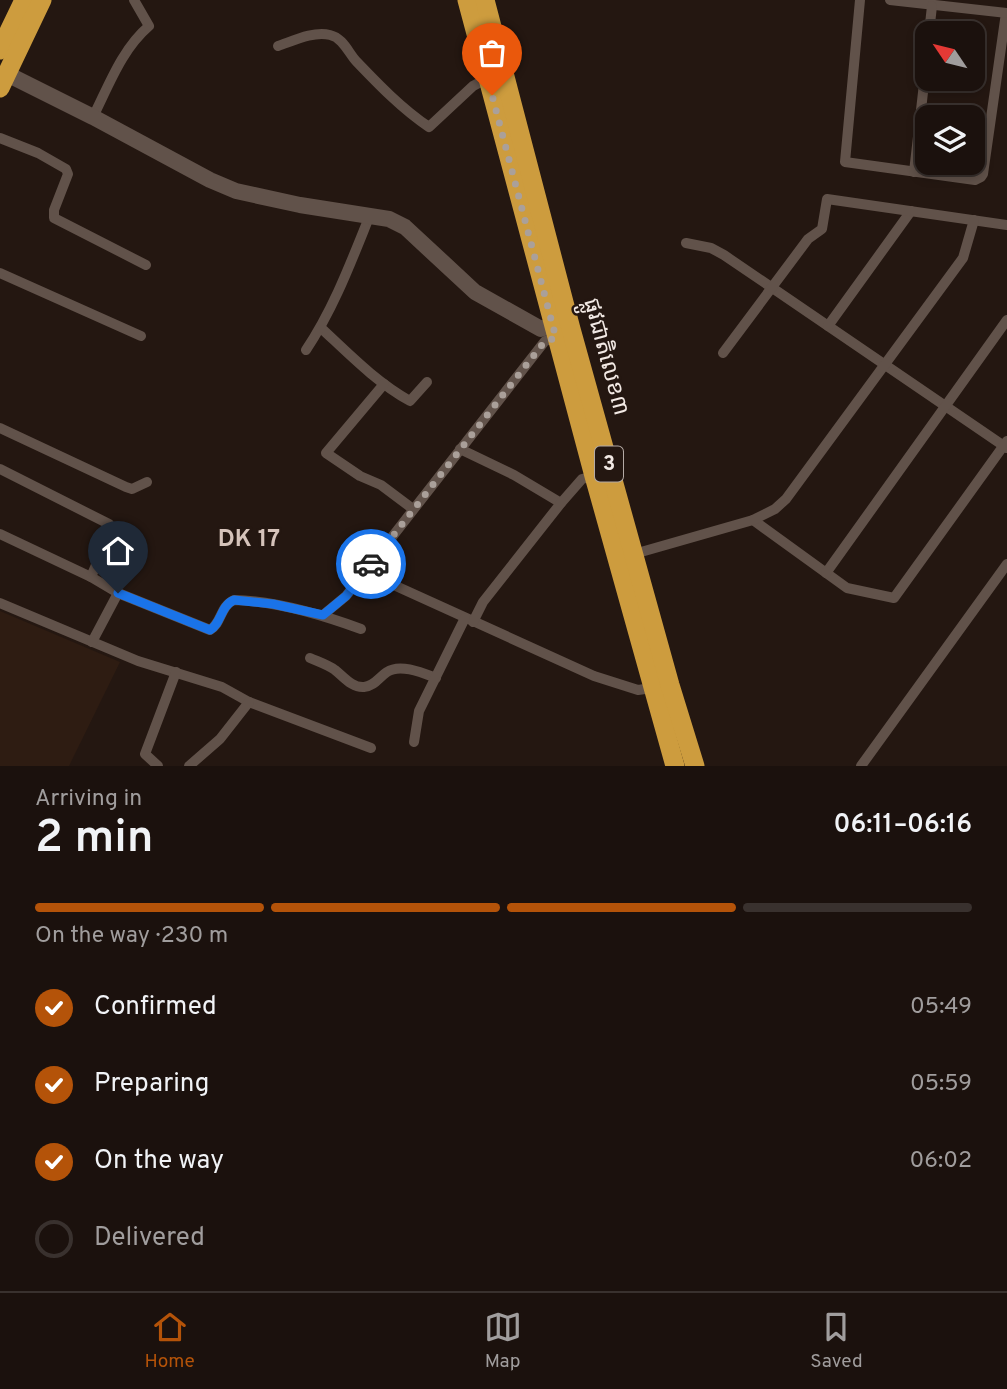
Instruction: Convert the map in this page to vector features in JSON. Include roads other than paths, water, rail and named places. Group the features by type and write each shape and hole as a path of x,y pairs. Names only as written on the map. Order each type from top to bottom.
{"highway":[{"path":"0,50 6,21 24,0"},
{"path":"3,81 42,0"},
{"name":"ផ្លូវជាតិលេខ៣","path":"467,0 549,333 594,476 675,766"},
{"name":"ផ្លូវជាតិលេខ៣","path":"485,0 571,329 695,766"}],"street":[{"path":"93,117 125,53 137,36 149,26 134,0"},
{"path":"860,0 845,162 975,180 981,177 1007,13 890,0"},
{"path":"930,21 932,6"},
{"path":"278,46 304,36 327,34 337,37 386,90 429,127 473,86 488,78"},
{"path":"3,81 93,117 210,180 236,191 300,205 390,219 405,227 475,292 549,333 346,596 323,615"},
{"path":"914,172 923,91"},
{"path":"0,138 38,153 66,169 68,174 54,210 54,218 146,265"},
{"path":"723,353 808,239 822,229 827,199 1007,225"},
{"path":"828,326 911,211"},
{"path":"306,350 321,328 346,276 370,215"},
{"path":"634,554 753,520 775,509 786,499 963,258 974,220"},
{"path":"686,243 711,248 724,255 1006,445 894,598 847,588 753,520"},
{"path":"0,273 141,336"},
{"path":"826,573 1007,320"},
{"path":"321,328 341,344 362,368 410,401 427,382"},
{"path":"384,384 327,453 360,476 381,485 414,509"},
{"path":"0,428 126,487 132,489 147,482"},
{"path":"460,449 561,502"},
{"path":"0,469 109,524 111,530 91,577"},
{"path":"414,742 419,710 469,620 561,502 582,479 594,476"},
{"path":"0,534 91,577 118,593 210,630 216,625 225,607 234,600 273,604 323,615 361,629"},
{"path":"861,766 1007,564"},
{"path":"365,572 594,676 638,690 652,688"},
{"path":"92,642 118,593"},
{"path":"0,603 138,661 222,687 250,702 371,748"},
{"path":"310,658 335,670 352,684 363,687 372,684 387,671 397,669 418,671 436,678"},
{"path":"158,766 145,754 176,672"},
{"path":"189,766 219,739 250,702"}],"district":[{"name":"DK 17","path":"249,540"}]}
